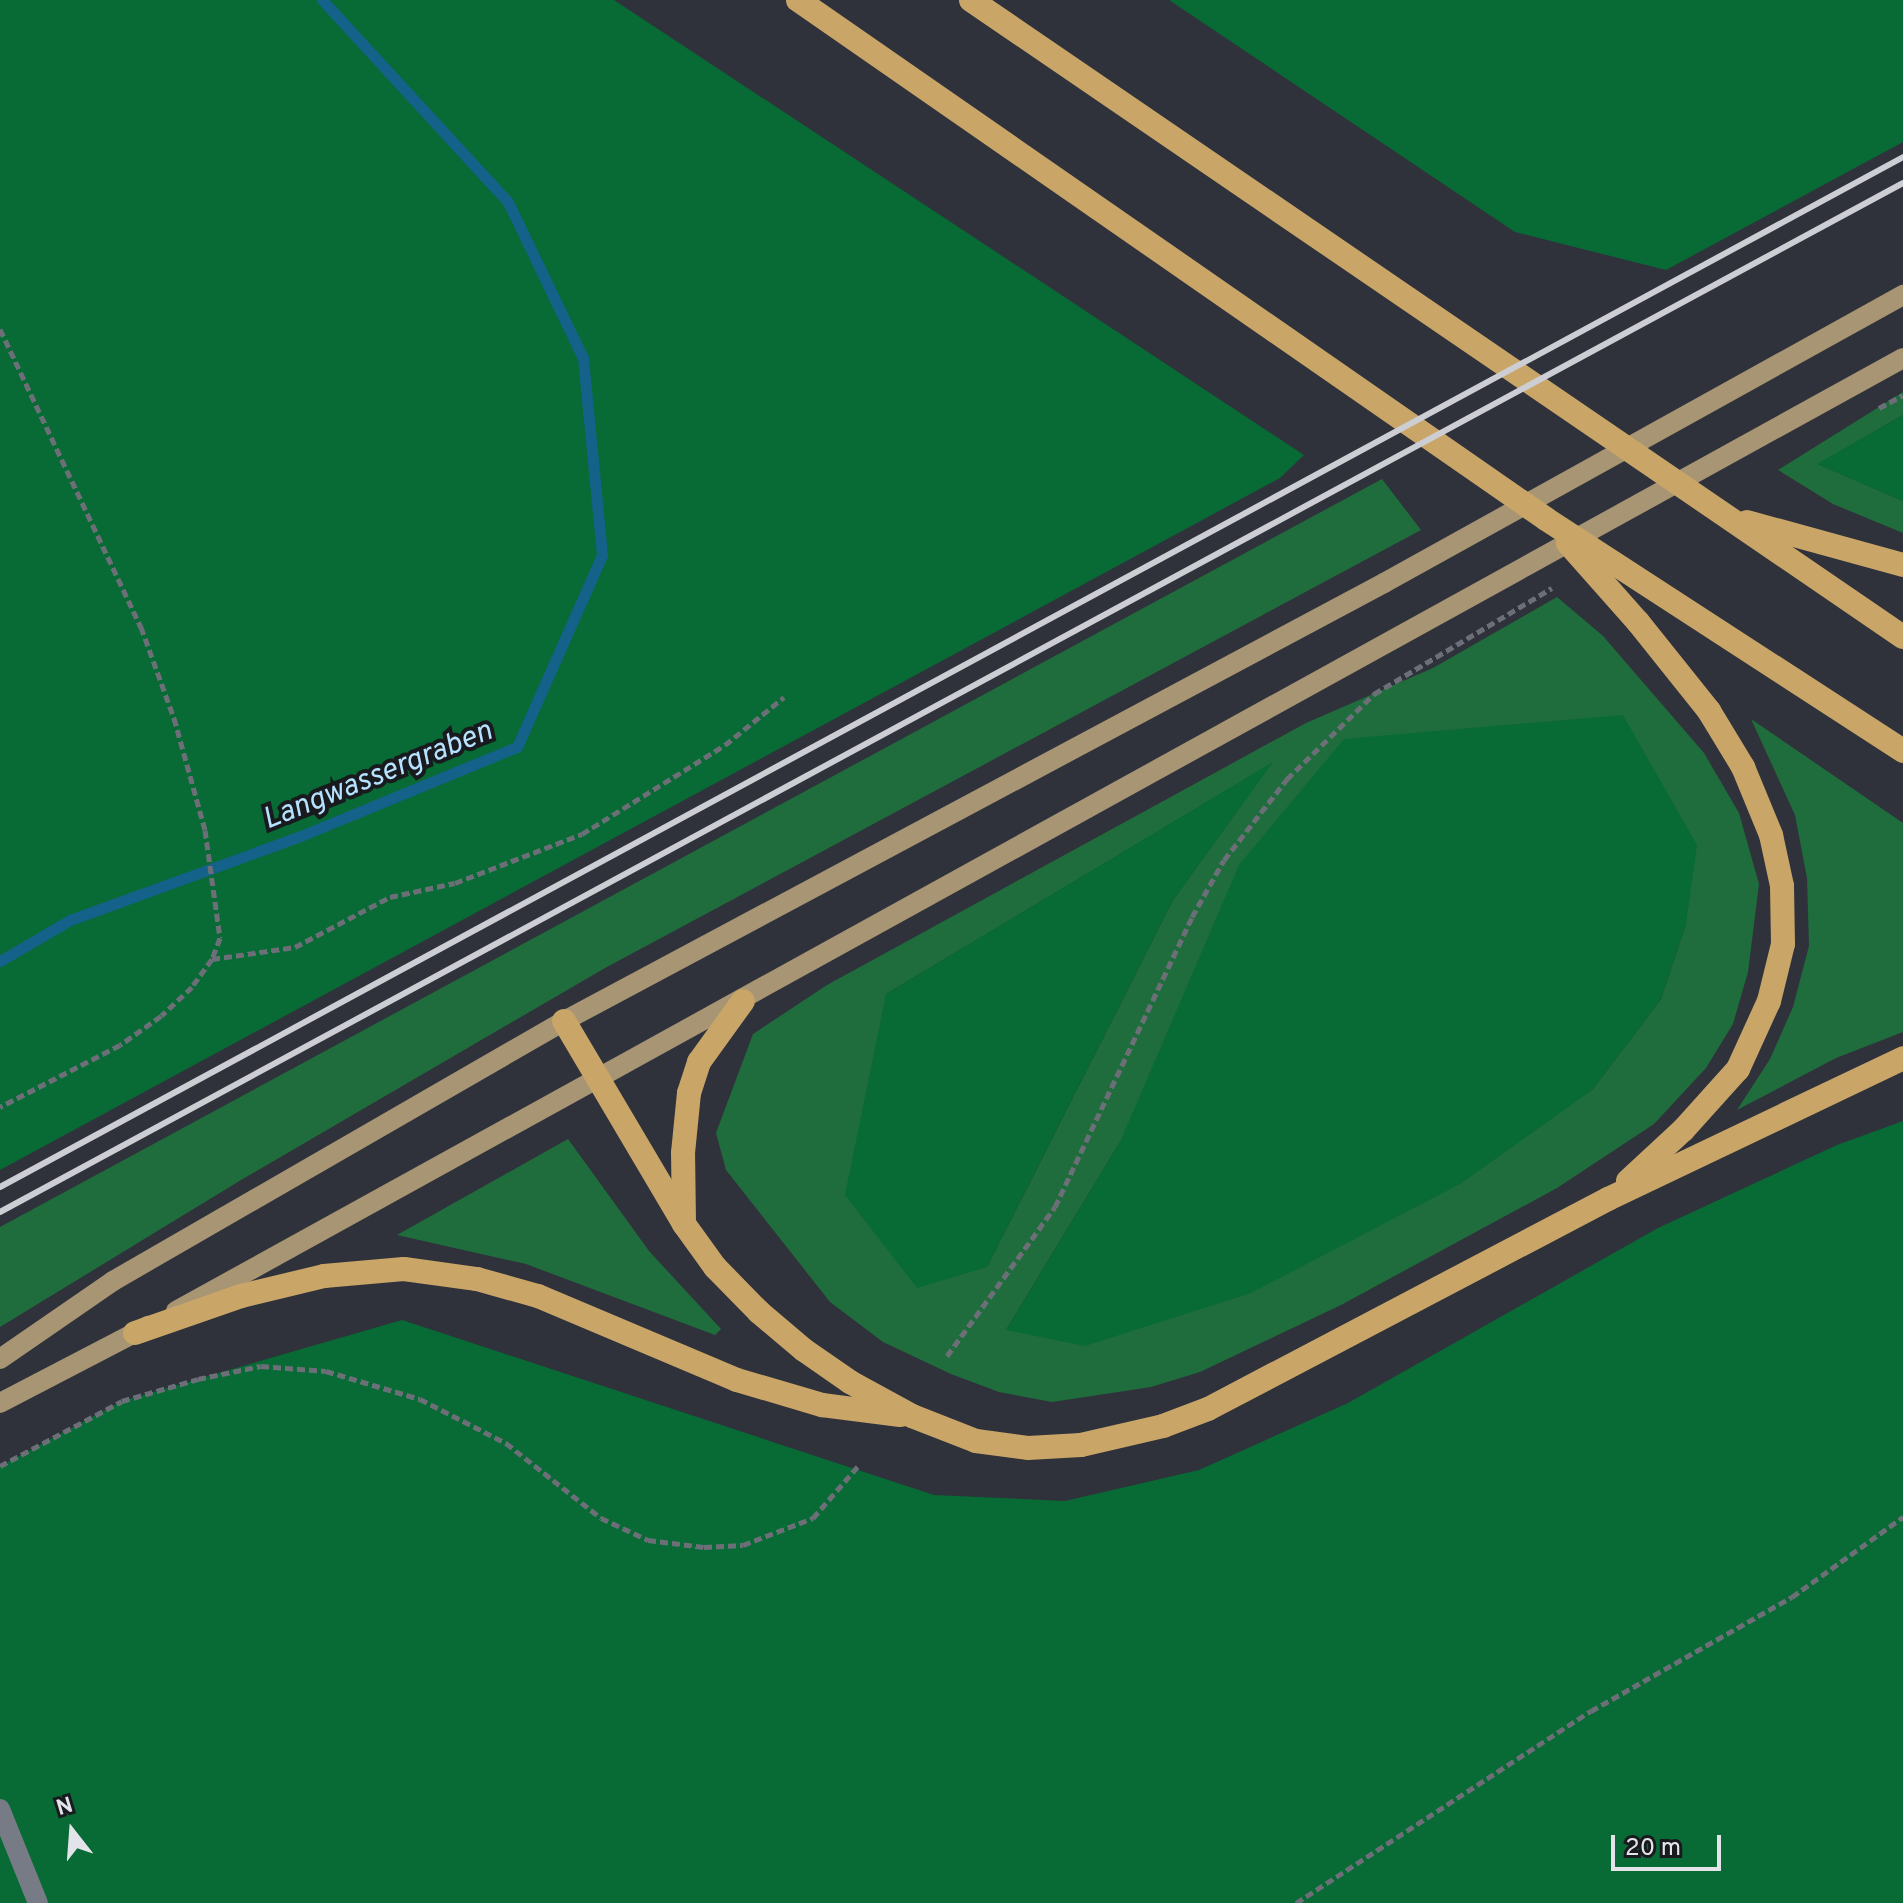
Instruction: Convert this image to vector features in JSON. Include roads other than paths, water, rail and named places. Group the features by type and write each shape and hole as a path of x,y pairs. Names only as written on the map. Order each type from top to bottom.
{"highway":[{"path":"798,0 1546,519 1903,751"},
{"path":"971,0 1903,637"},
{"path":"1723,514 1807,541 1903,565"},
{"path":"1546,519 1638,622 1709,711 1743,767 1771,835 1782,886 1783,944 1769,1001 1738,1069 1683,1130 1608,1199"},
{"path":"684,1224 683,1153 689,1093 699,1062 743,1001"},
{"path":"564,1021 684,1224 715,1267 759,1312 804,1350 850,1382 912,1416 976,1441 1028,1448 1081,1445 1163,1426 1263,1382 1608,1199 1903,1058"},
{"path":"135,1333 241,1296 324,1276 404,1269 477,1279 538,1296 737,1380 822,1405 912,1416"}],"main road":[{"path":"0,1359 113,1281 564,1021 1384,583 1903,295"},
{"path":"0,1403 135,1333 743,1001 1903,358"}],"lane":[{"path":"0,1809 38,1903"}],"waterway":[{"name":"Langwassergraben","path":"0,961 70,920 303,835 517,747 602,555 583,358 508,202 322,0"}],"railway":[{"path":"0,1187 1903,157"},
{"path":"0,1212 1903,183"}]}
